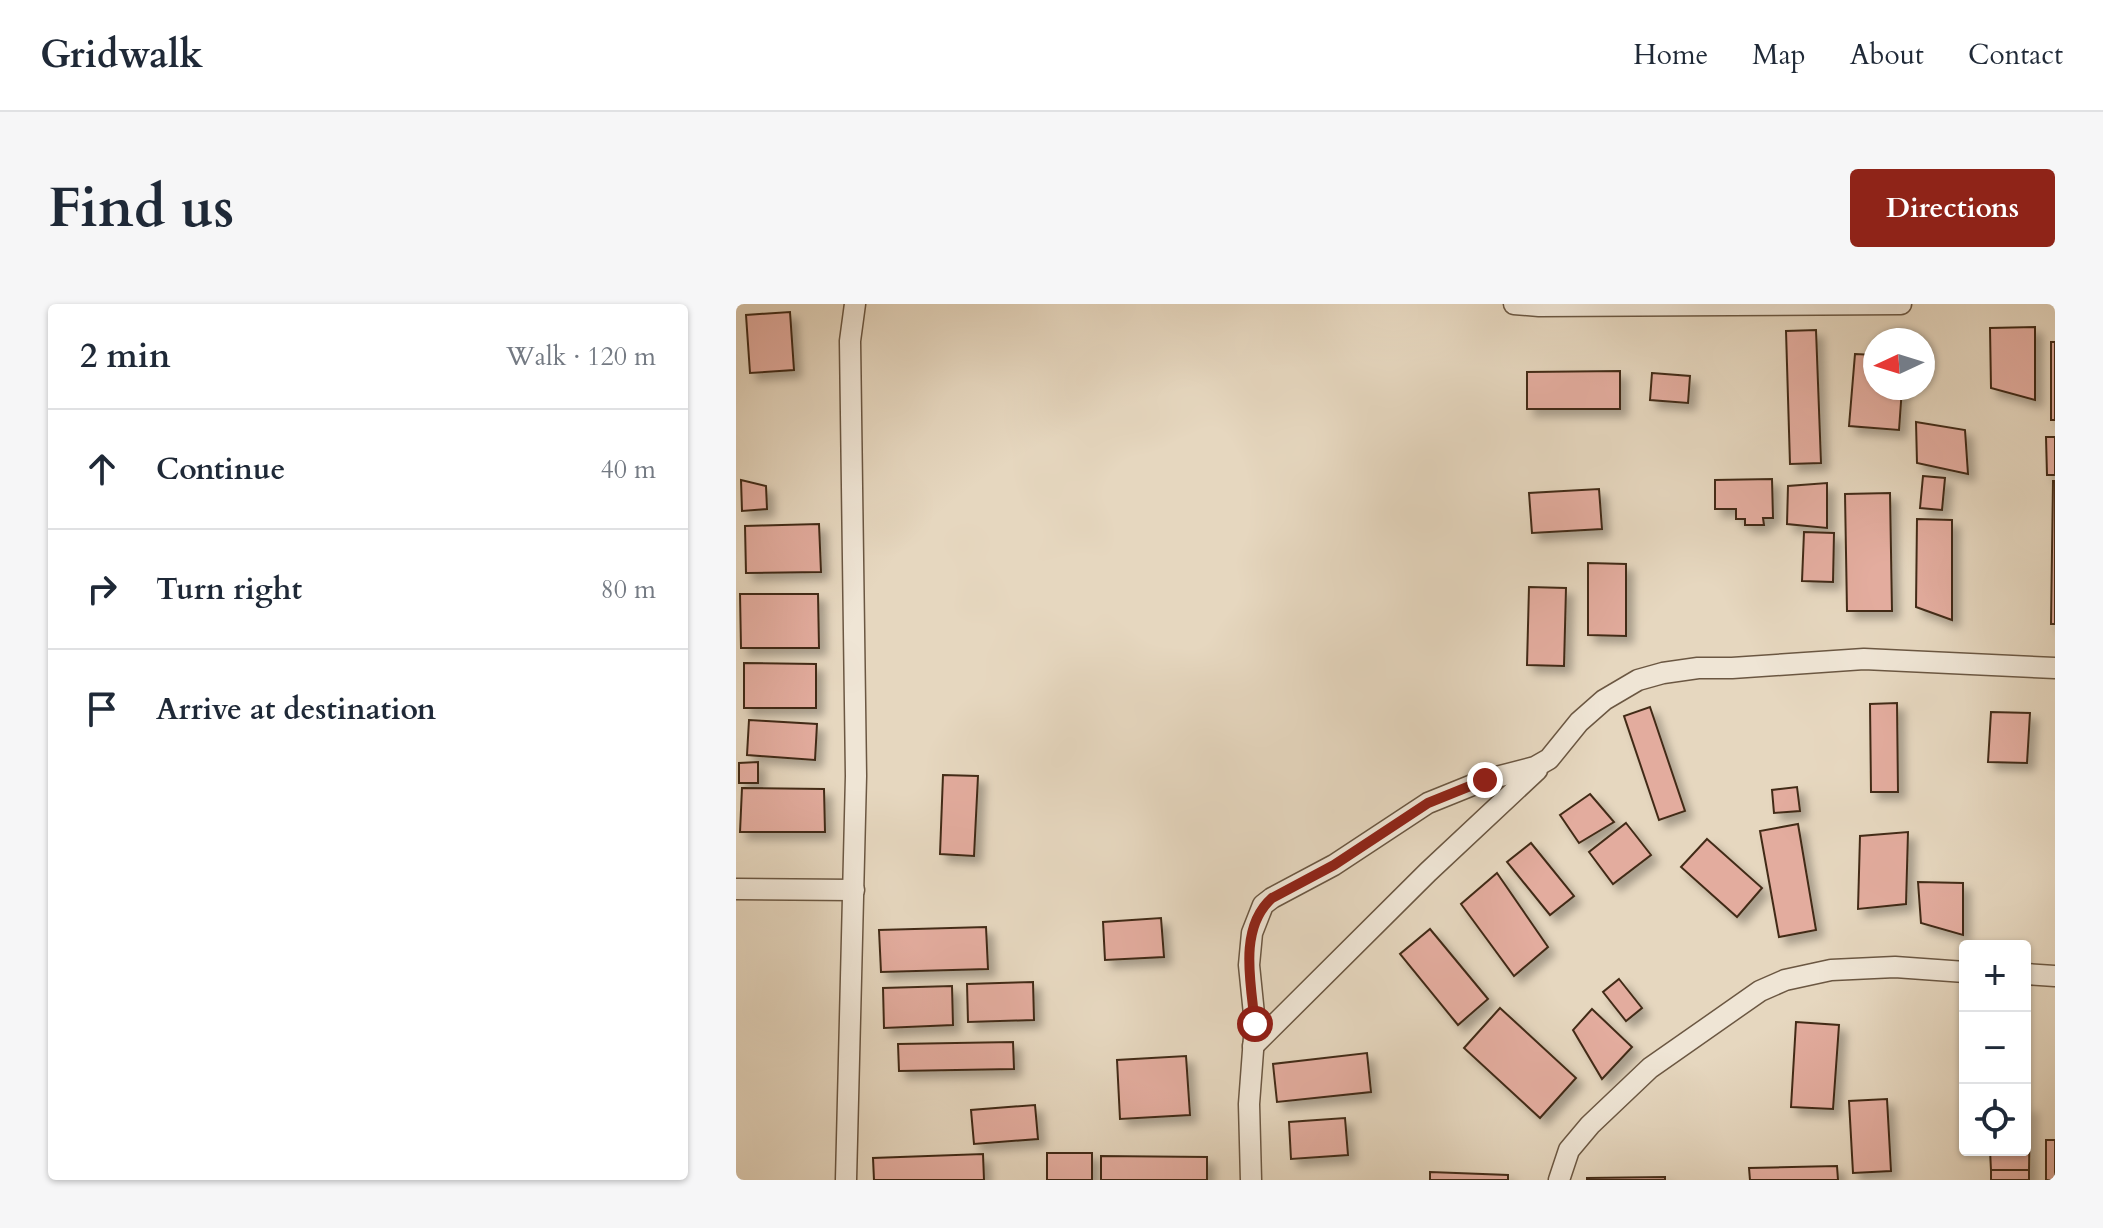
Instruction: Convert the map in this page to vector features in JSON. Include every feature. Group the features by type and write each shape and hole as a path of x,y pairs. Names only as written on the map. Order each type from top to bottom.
{"street":[{"path":"846,1180 856,776 850,341 855,304"},
{"path":"1514,304 1901,304"},
{"path":"1253,1046 1428,872 1549,759 1579,722 1604,700 1638,680 1698,668 1864,659 2055,668"},
{"path":"1251,1180 1249,1104 1255,1024 1249,965 1252,933 1263,905 1334,865 1428,803 1485,780 1535,767 1549,759"},
{"path":"736,889 854,890"},
{"path":"1559,1180 1569,1150 1590,1125 1650,1068 1760,991 1785,980 1831,970 1895,967 1959,972"},
{"path":"2031,974 2055,976"}],"building":[{"path":"790,312 794,370 750,373 746,315"},
{"path":"2035,327 2035,400 1991,388 1990,328"},
{"path":"1816,330 1821,463 1790,464 1786,331"},
{"path":"2051,342 2055,342 2055,420 2051,420"},
{"path":"1855,354 1863,354 1863,400 1901,400 1899,430 1849,426"},
{"path":"1620,371 1620,409 1527,409 1527,372"},
{"path":"1652,373 1690,376 1688,403 1650,400"},
{"path":"1916,422 1965,430 1968,474 1917,463"},
{"path":"2046,437 2055,437 2055,475 2047,475"},
{"path":"1923,476 1945,478 1942,510 1920,508"},
{"path":"1772,479 1773,518 1763,518 1764,525 1745,525 1745,519 1736,519 1736,509 1715,509 1715,480"},
{"path":"741,480 766,486 767,509 742,511"},
{"path":"2053,481 2055,624 2051,624"},
{"path":"1827,483 1827,528 1787,524 1788,486"},
{"path":"1599,489 1602,529 1532,533 1529,493"},
{"path":"1890,493 1892,611 1847,611 1845,494"},
{"path":"1917,519 1952,520 1952,620 1916,607"},
{"path":"819,524 821,572 746,573 745,526"},
{"path":"1804,532 1834,533 1833,582 1802,581"},
{"path":"1588,563 1626,564 1626,636 1588,635"},
{"path":"1529,587 1566,588 1564,666 1527,665"},
{"path":"740,594 818,594 819,648 741,648"},
{"path":"744,663 816,664 816,708 744,708"},
{"path":"1897,703 1898,792 1871,792 1870,704"},
{"path":"1650,707 1685,811 1659,820 1624,716"},
{"path":"1991,712 2030,713 2027,763 1988,762"},
{"path":"749,720 817,724 815,760 747,755"},
{"path":"758,762 758,783 739,783 739,763"},
{"path":"943,775 978,776 974,856 940,854"},
{"path":"1797,787 1800,811 1774,813 1772,790"},
{"path":"742,788 824,789 825,832 740,832"},
{"path":"1590,794 1614,822 1579,843 1560,815"},
{"path":"1626,823 1651,855 1613,884 1589,852"},
{"path":"1798,824 1816,930 1779,937 1760,831"},
{"path":"1908,832 1906,904 1858,909 1860,836"},
{"path":"1707,839 1762,888 1737,917 1681,867"},
{"path":"1531,843 1574,896 1550,915 1507,862"},
{"path":"1497,873 1548,947 1514,976 1461,904"},
{"path":"1918,882 1963,883 1963,935 1921,923"},
{"path":"1161,918 1164,957 1105,960 1103,922"},
{"path":"986,927 988,969 881,972 879,930"},
{"path":"1430,929 1488,999 1458,1025 1400,954"},
{"path":"1619,979 1642,1008 1626,1021 1603,992"},
{"path":"1033,982 1034,1020 968,1022 967,984"},
{"path":"952,986 953,1025 884,1028 883,988"},
{"path":"1500,1008 1576,1078 1540,1118 1464,1048"},
{"path":"1592,1009 1632,1047 1602,1079 1573,1030"},
{"path":"1796,1022 1839,1025 1833,1109 1791,1107"},
{"path":"1013,1042 1014,1069 899,1071 898,1044"},
{"path":"1367,1053 1371,1092 1277,1102 1273,1064"},
{"path":"1186,1056 1190,1115 1120,1119 1117,1060"},
{"path":"1887,1099 1891,1171 1853,1173 1849,1101"},
{"path":"1035,1105 1038,1139 974,1144 971,1110"},
{"path":"1345,1118 1348,1155 1291,1159 1289,1122"},
{"path":"2046,1140 2055,1140 2055,1180 2046,1180"},
{"path":"1047,1153 1092,1153 1092,1180 1047,1180"},
{"path":"983,1154 984,1180 874,1180 873,1158"},
{"path":"1101,1156 1207,1157 1207,1180 1101,1180"},
{"path":"1990,1156 2029,1156 2029,1170 1991,1170"},
{"path":"1837,1166 1838,1180 1750,1180 1749,1168"},
{"path":"1991,1170 2029,1170 2029,1180 1991,1180"},
{"path":"1430,1172 1508,1175 1508,1180 1430,1180"},
{"path":"1665,1177 1665,1180 1587,1180 1587,1178"}],"route":[{"path":"1255,1024 1249,965 1252,933 1263,905 1334,865 1428,803 1485,780"}]}
